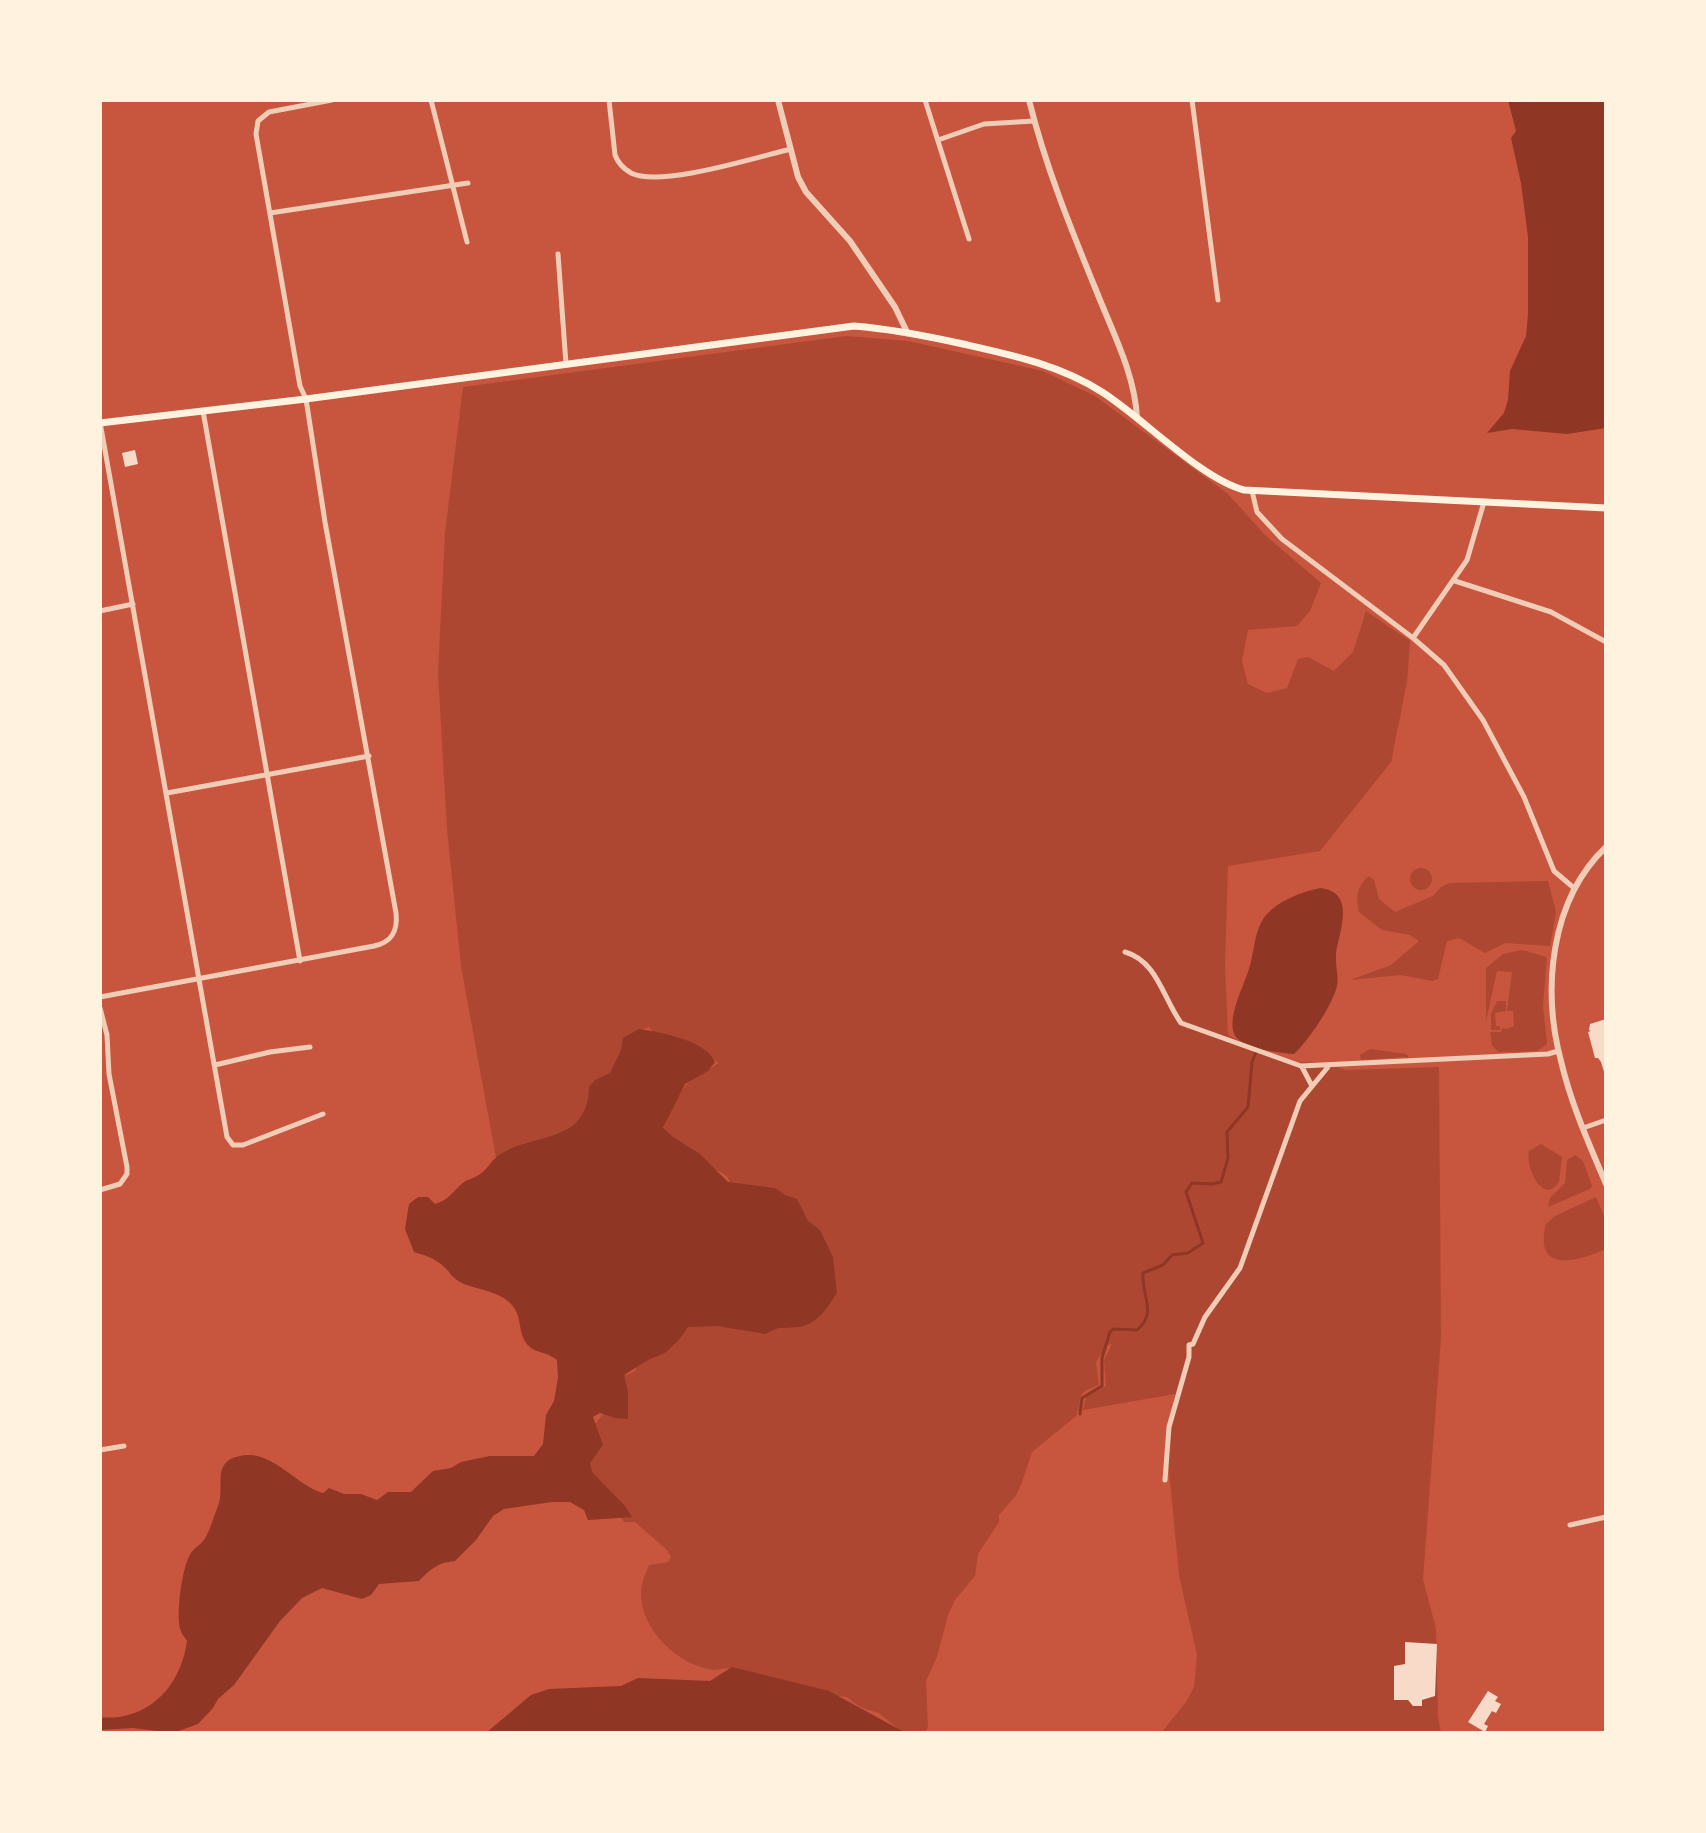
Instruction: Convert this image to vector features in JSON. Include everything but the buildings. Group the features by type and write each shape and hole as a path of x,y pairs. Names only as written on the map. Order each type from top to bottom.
{"main road":[{"path":"100,422 306,399 854,326 907,332 1049,366 1100,391 1220,480 1238,488 1606,508"}],"street":[{"path":"100,997 381,945 393,936 396,928 369,756 256,134 258,121 269,112 332,100"},
{"path":"431,100 467,242"},
{"path":"609,100 615,155 618,162 633,175 672,177 791,149"},
{"path":"778,100 798,177 806,192 850,241 895,307 907,332"},
{"path":"925,100 969,239"},
{"path":"1029,100 1078,245 1132,385 1137,418"},
{"path":"1192,100 1218,300"},
{"path":"938,140 984,124 1034,121"},
{"path":"270,213 468,183"},
{"path":"558,254 566,365"},
{"path":"203,410 300,961"},
{"path":"100,422 227,1137 233,1145 246,1144 323,1114"},
{"path":"1252,491 1257,512 1282,539 1444,665 1474,705 1524,797 1554,871 1574,888"},
{"path":"1413,638 1467,560 1484,502"},
{"path":"1455,581 1551,612 1606,642"},
{"path":"100,611 133,604"},
{"path":"167,793 369,756"},
{"path":"1606,847 1574,888 1562,918 1554,953 1552,1008 1558,1051 1583,1128 1606,1184"},
{"path":"1125,952 1136,955 1148,965 1181,1023 1301,1066 1548,1054 1558,1051"},
{"path":"100,1008 127,1174 120,1184 100,1190"},
{"path":"215,1065 270,1052 310,1047"},
{"path":"1301,1066 1312,1086"},
{"path":"1165,1480 1169,1427 1189,1357 1189,1345 1193,1344 1205,1317 1240,1268 1300,1101 1329,1066"},
{"path":"1583,1128 1606,1120"},
{"path":"100,1450 124,1446"},
{"path":"1570,1525 1606,1517"}],"shaded area":[{"path":"1508,100 1606,100 1606,428 1567,434 1512,429 1487,433 1504,413 1510,371 1526,336 1528,315 1528,237 1511,138 1516,131"},
{"path":"846,336 908,341 1043,371 1095,396 1228,494 1264,534 1321,583 1310,611 1297,626 1248,630 1242,661 1248,684 1267,693 1287,688 1298,659 1308,657 1334,671 1353,652 1366,611 1410,641 1407,682 1391,762 1320,851 1228,866 1225,966 1228,1035 1253,1048 1297,1062 1325,1063 1346,1070 1439,1067 1441,1338 1423,1579 1436,1629 1441,1733 1161,1733 1194,1687 1197,1655 1179,1575 1166,1439 1175,1394 1083,1410 1086,1397 1106,1386 1104,1360 1112,1344 1107,1345 1096,1362 1099,1385 1082,1394 1076,1416 1032,1452 1016,1495 999,1515 999,1522 978,1554 975,1576 955,1600 926,1681 928,1728 924,1733 903,1733 879,1713 860,1707 847,1697 803,1689 730,1668 714,1670 688,1662 665,1644 648,1621 641,1595 645,1576 649,1565 668,1562 671,1557 635,1522 624,1522 588,1467 593,1426 606,1411 618,1370 627,1375 635,1371 638,1364 675,1328 836,1283 831,1253 817,1232 730,1183 727,1176 693,1157 662,1132 686,1085 718,1063 704,1050 656,1036 649,1027 644,1029 612,1071 587,1114 554,1139 496,1158 461,966 447,829 438,673 445,533 463,387"},
{"path":"1417,868 1425,868 1432,879 1425,890 1417,890 1410,883 1410,875"},
{"path":"1369,876 1374,880 1379,899 1395,912 1433,896 1450,883 1548,881 1556,912 1550,946 1505,943 1485,953 1459,938 1447,941 1438,979 1432,981 1401,975 1350,980 1391,965 1419,941 1410,935 1382,930 1359,912 1358,892"},
{"path":"1320,888 1332,891 1339,897 1343,915 1336,955 1337,982 1330,1003 1294,1054 1247,1045 1236,1037 1233,1023 1262,921 1284,901"},
{"path":"1522,950 1547,957 1543,1006 1547,1044 1537,1051 1498,1052 1492,1045 1490,1032 1501,1032 1502,1028 1514,1026 1513,1011 1507,1011 1512,972 1497,971 1486,1021 1486,968 1503,954"},
{"path":"1497,1001 1506,1001 1506,1011 1495,1013 1496,1026 1500,1026 1500,1030 1491,1030 1491,1014"},
{"path":"639,1029 693,1043 703,1048 715,1062 708,1071 685,1084 663,1128 700,1154 728,1182 775,1188 797,1199 808,1221 820,1230 833,1257 837,1293 825,1310 805,1326 778,1328 766,1334 717,1326 688,1327 665,1353 624,1375 628,1392 628,1419 600,1413 593,1417 603,1445 590,1463 592,1472 632,1517 588,1520 584,1510 570,1502 504,1509 493,1516 476,1540 455,1561 435,1567 419,1581 379,1584 371,1595 362,1599 322,1588 302,1598 280,1621 234,1685 198,1724 173,1733 133,1728 100,1730 100,1718 133,1714 157,1700 180,1668 187,1641 179,1625 180,1592 185,1569 191,1553 204,1540 210,1528 220,1499 222,1469 231,1459 252,1455 263,1458 323,1493 329,1488 377,1500 388,1492 411,1492 433,1471 451,1468 461,1462 490,1456 534,1456 543,1444 546,1415 554,1401 557,1360 533,1349 526,1342 515,1309 506,1299 460,1282 439,1263 414,1252 405,1229 409,1204 418,1197 428,1197 435,1204 440,1202 464,1182 476,1177 498,1156 568,1128 579,1119 586,1106 589,1087 595,1080 610,1073 623,1038"},
{"path":"1370,1049 1406,1054 1408,1059 1361,1060 1360,1055"},
{"path":"1541,1144 1562,1157 1559,1182 1553,1188 1541,1187 1532,1174 1529,1151"},
{"path":"1575,1155 1583,1161 1592,1186 1548,1207 1550,1198 1565,1183 1567,1160"},
{"path":"1596,1197 1606,1221 1606,1249 1572,1260 1552,1257 1546,1251 1544,1240 1546,1224 1555,1216"},
{"path":"732,1667 829,1691 906,1733 486,1733 531,1695 549,1689 621,1686 638,1678 710,1681"}],"waterway":[{"path":"1080,1414 1082,1398 1102,1386 1102,1358 1110,1332 1113,1329 1137,1330 1147,1317 1143,1273 1163,1265 1172,1255 1188,1253 1203,1243 1186,1192 1192,1183 1221,1182 1228,1158 1227,1132 1248,1107 1252,1062 1258,1047"}]}
